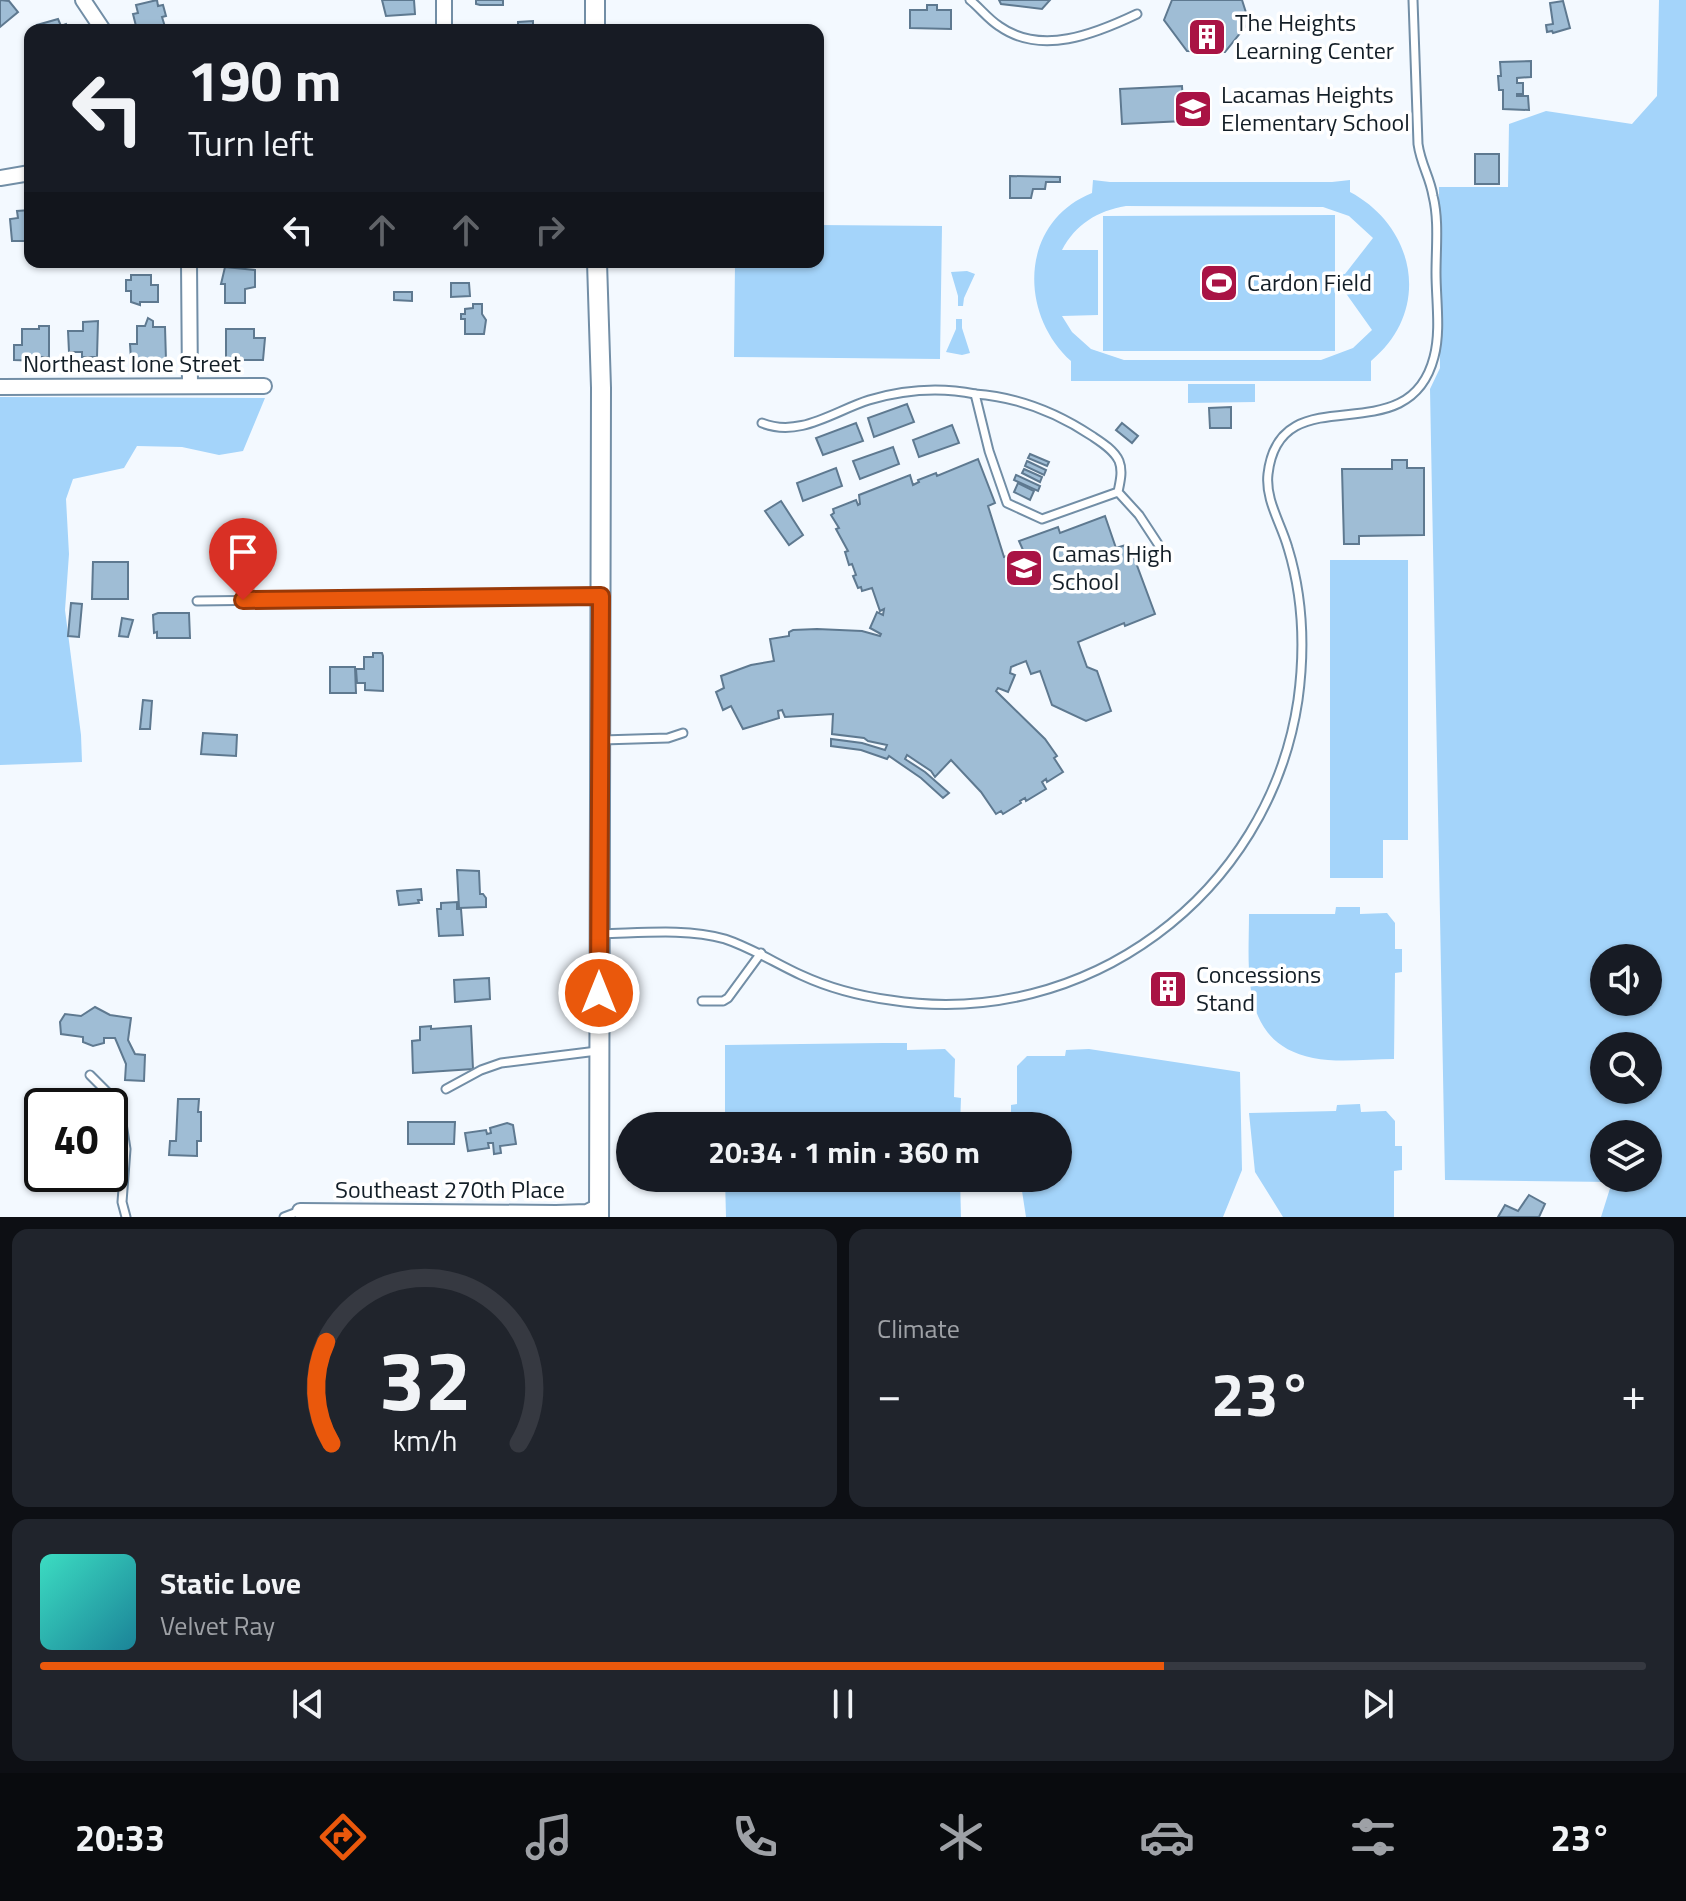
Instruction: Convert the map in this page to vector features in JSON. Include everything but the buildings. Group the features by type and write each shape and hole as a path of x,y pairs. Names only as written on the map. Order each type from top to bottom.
{"street":[{"path":"83,0 99,24"},
{"path":"444,0 444,24"},
{"path":"595,0 595,24"},
{"path":"0,178 24,174"},
{"path":"189,268 190,386"},
{"path":"597,268 601,388 599,1212"},
{"name":"Northeast Ione Street","path":"0,387 264,386"},
{"name":"Southeast 270th Place","path":"300,1211 599,1212"}],"lane":[{"path":"970,0 999,27 1024,38 1049,42 1107,27 1137,14"},
{"path":"600,934 707,935 761,953 820,983 887,1000 951,1004 1006,1000 1057,987 1124,957 1182,915 1213,883 1255,825 1278,776 1293,729 1301,673 1303,641 1298,595 1289,549 1268,489 1271,459 1282,440 1305,422 1324,416 1371,414 1400,403 1424,379 1434,358 1437,335 1435,210 1418,144 1413,0"},
{"path":"762,423 773,427 804,426 870,400 912,392 954,390 1029,404 1064,419 1114,453 1120,463 1118,492 1139,515 1160,547"},
{"path":"975,394 989,451 1007,503 1042,519 1118,492"},
{"path":"197,601 601,596"},
{"path":"600,740 668,738 683,733"},
{"path":"702,1001 723,1001 728,998 761,953"},
{"path":"446,1089 501,1063 599,1051"},
{"path":"90,1075 119,1104 126,1149 122,1202 126,1217"},
{"path":"284,1217 300,1211"}],"shaded area":[{"path":"1659,0 1686,0 1686,1217 1601,1217 1609,1192 1662,1192 1662,1120 1590,1120 1590,1182 1445,1180 1430,389 1440,368 1439,187 1508,187 1509,124 1546,111 1632,124 1657,96"},
{"path":"1093,180 1350,180 1350,192 1372,207 1390,226 1402,248 1408,271 1409,295 1403,318 1390,341 1371,361 1371,381 1071,381 1071,361 1054,341 1042,319 1035,294 1035,270 1040,246 1051,225 1068,207 1092,193","holes":["1126,206 1323,207 1349,216 1373,238 1345,274 1340,274 1340,292 1345,292 1372,330 1353,348 1321,360 1124,360 1091,349 1072,332 1062,316 1098,315 1098,250 1062,250 1081,226 1106,211"]},
{"name":"Cardon Field","path":"1335,215 1335,351 1103,351 1103,216"},
{"path":"824,225 942,226 940,359 734,357 735,268 824,268"},
{"path":"951,272 975,274 963,306 958,306"},
{"path":"956,319 962,319 970,353 946,352 956,329"},
{"path":"1188,384 1255,384 1255,402 1188,403"},
{"path":"0,397 265,398 243,451 219,455 182,447 137,446 124,468 73,479 66,499 69,554 65,610 82,762 0,765"},
{"path":"1330,560 1408,560 1408,840 1383,840 1383,878 1330,878"},
{"path":"1336,907 1360,907 1360,914 1387,913 1395,923 1395,949 1402,949 1402,972 1395,973 1394,1059 1343,1061 1313,1058 1289,1050 1272,1037 1260,1021 1250,981 1249,914 1335,914"},
{"path":"907,1043 907,1050 945,1049 955,1059 954,1097 961,1098 960,1112 725,1112 725,1045"},
{"path":"1089,1049 1240,1072 1242,1170 1223,1217 1026,1217 1022,1192 1072,1192 1072,1112 1011,1112 1011,1105 1017,1104 1017,1066 1027,1056 1065,1056 1066,1050"},
{"path":"1360,1104 1361,1112 1386,1111 1395,1121 1395,1146 1402,1146 1402,1170 1394,1171 1394,1217 1283,1217 1255,1172 1249,1113 1336,1111 1337,1105"},
{"path":"725,1192 960,1192 961,1217 726,1217"}],"place":[{"name":"The Heights Learning Center","path":"1207,37"},
{"name":"Lacamas Heights Elementary School","path":"1193,109"},
{"name":"Cardon Field","path":"1219,283"},
{"name":"Camas High School","path":"1024,568"},
{"name":"Concessions Stand","path":"1168,989"}],"route":[{"path":"243,600 601,596 599,993"}]}
